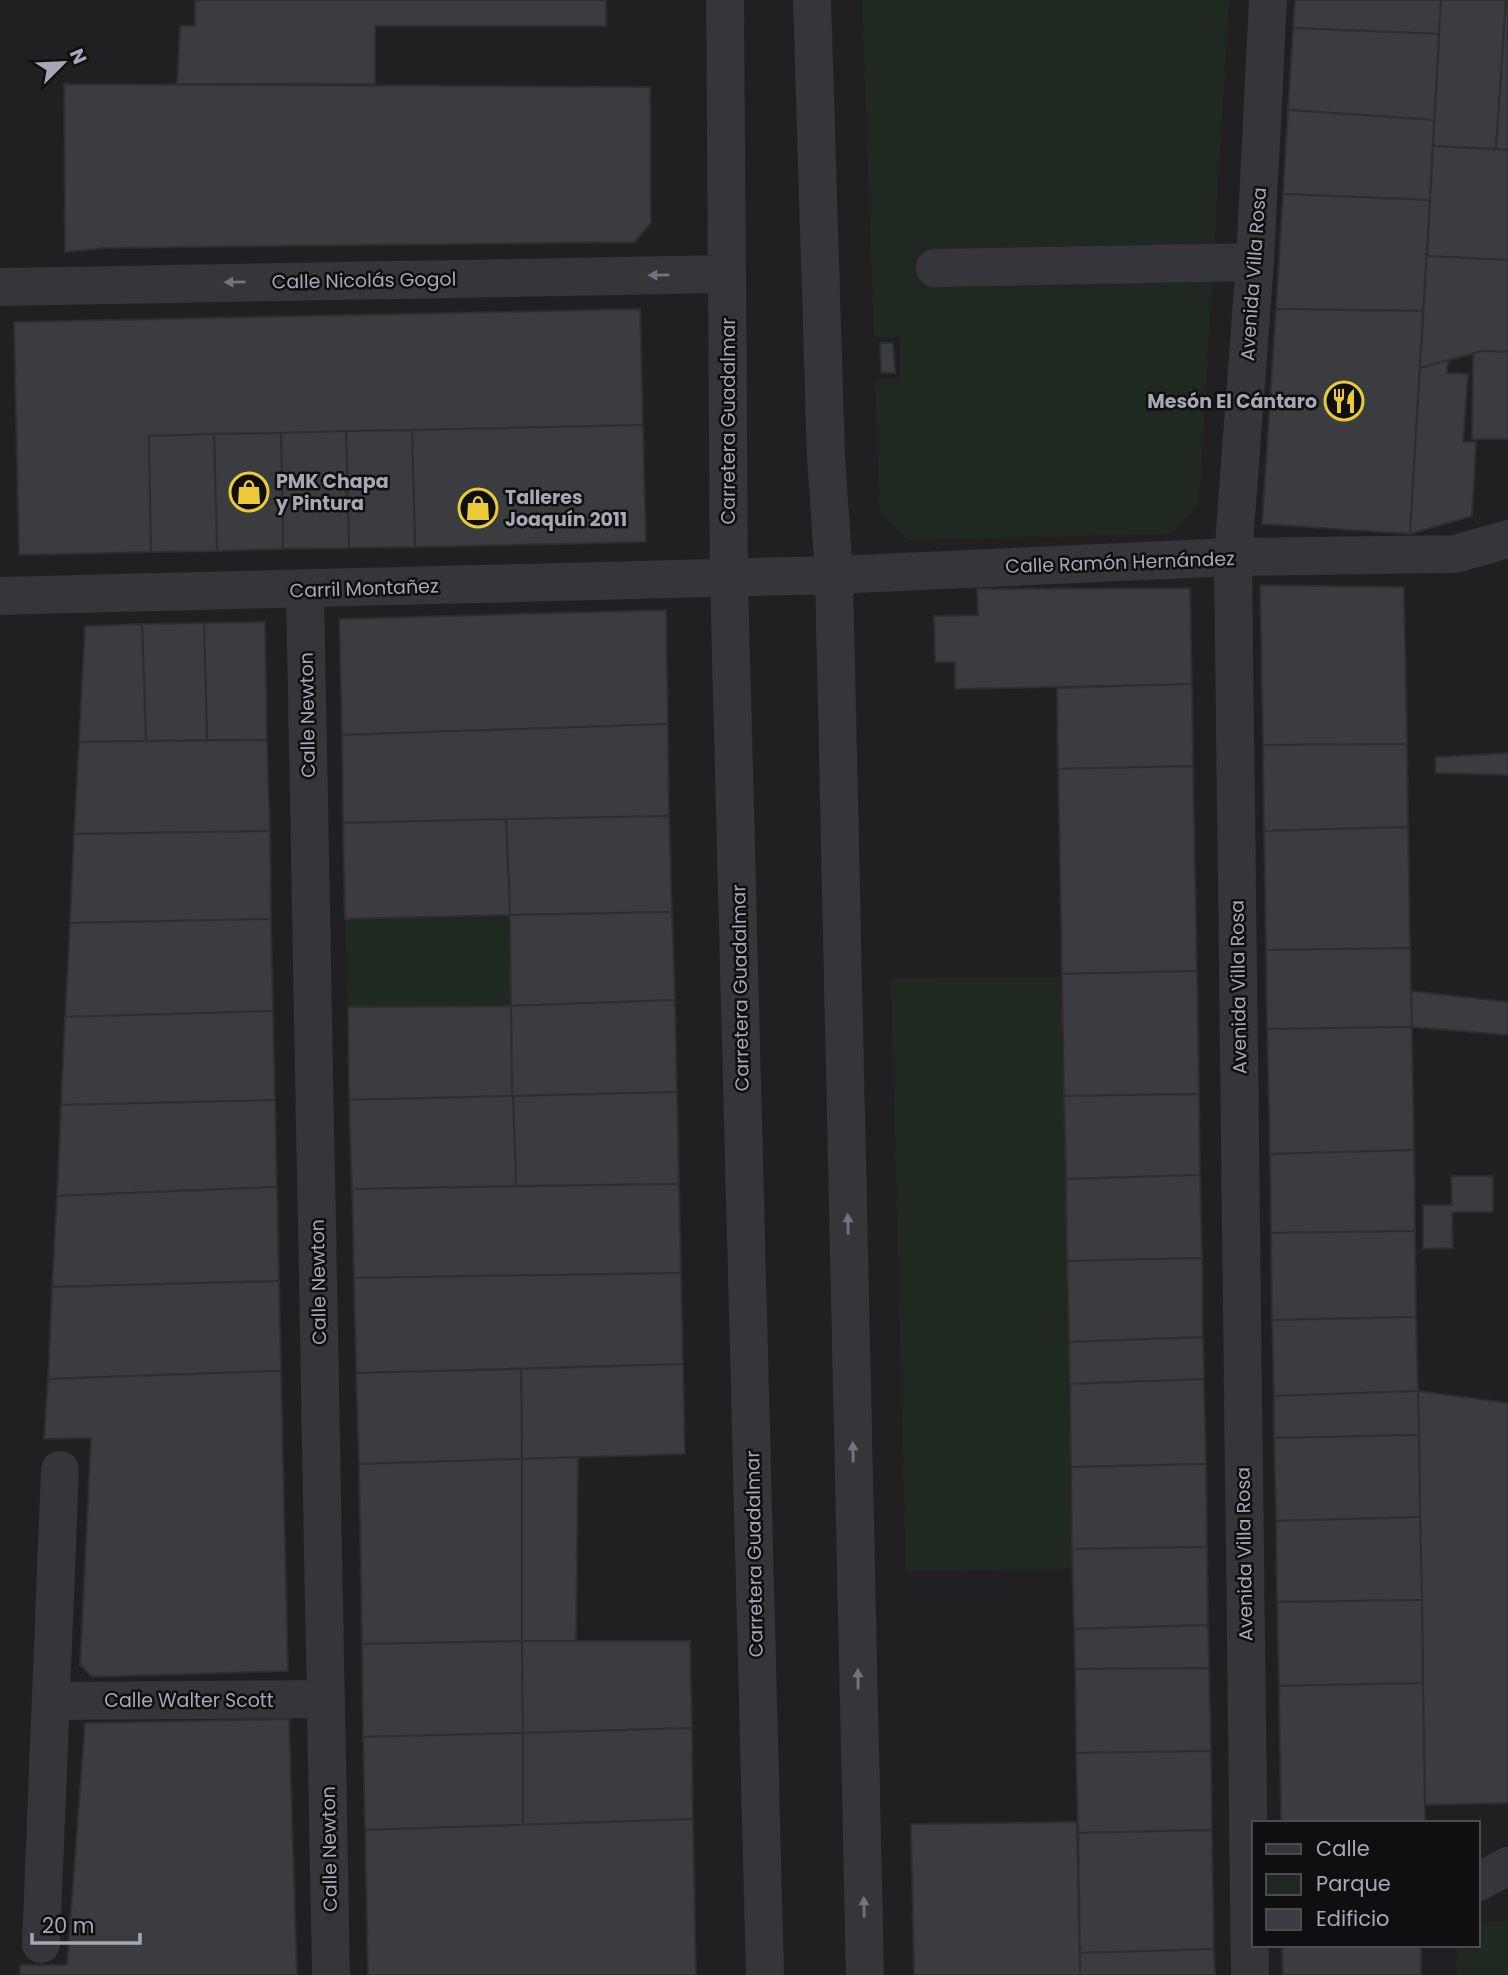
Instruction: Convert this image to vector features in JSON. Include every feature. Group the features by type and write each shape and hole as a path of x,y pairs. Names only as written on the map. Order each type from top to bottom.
{"street":[{"name":"Carretera Guadalmar","path":"725,0 729,578 765,1975"},
{"path":"812,0 826,457 834,575 865,1975"},
{"name":"Avenida Villa Rosa","path":"1250,1975 1233,557 1255,262 1268,0"},
{"path":"935,268 1255,262"},
{"name":"Calle Nicolás Gogol","path":"0,286 727,274"},
{"name":"Calle Ramón Hernández","path":"729,578 1233,557 1455,554 1508,539"},
{"name":"Carril Montañez","path":"0,596 729,578"},
{"name":"Calle Newton","path":"305,590 331,1975"},
{"path":"41,1944 60,1470"},
{"name":"Calle Walter Scott","path":"51,1701 326,1699"},
{"path":"1480,1881 1508,1867"}],"shaded area":[{"path":"0,0 1508,0 1508,1975 0,1975"}],"green space":[{"path":"862,0 1229,0 1199,503 1173,534 908,540 880,513 875,379 900,378 900,338 874,337"},
{"path":"510,915 511,1006 348,1007 345,919"},
{"path":"1062,977 1073,1569 906,1571 891,978"},
{"path":"1508,1921 1508,1975 1457,1975 1456,1947 1480,1947 1480,1922"}],"building":[{"path":"195,0 606,0 606,26 375,26 375,84 177,84 180,26 195,26"},
{"path":"1295,0 1441,0 1439,34 1293,28"},
{"path":"1441,0 1506,0 1496,149 1433,146"},
{"path":"1508,0 1508,150 1496,149"},
{"path":"1293,28 1439,34 1434,120 1288,110"},
{"path":"64,84 650,87 651,223 635,242 106,248 65,252"},
{"path":"1288,110 1434,120 1430,200 1283,194"},
{"path":"1433,146 1508,150 1508,260 1427,256"},
{"path":"1283,194 1430,200 1423,311 1276,309"},
{"path":"1427,256 1508,260 1508,352 1483,351 1420,368"},
{"path":"640,309 643,425 149,436 151,552 19,555 14,322"},
{"path":"1276,309 1423,311 1410,534 1262,524"},
{"path":"880,343 893,343 895,373 881,373"},
{"path":"1508,352 1508,439 1472,439 1473,353"},
{"path":"1448,360 1447,373 1468,374 1463,442 1476,442 1472,516 1410,534 1420,368"},
{"path":"643,425 646,542 415,547 412,430"},
{"path":"412,430 415,547 349,548 346,431"},
{"path":"346,431 349,548 283,549 281,433"},
{"name":"PMK Chapa y Pintura","path":"281,433 283,549 217,551 214,434"},
{"path":"214,434 217,551 151,552 149,436"},
{"path":"1260,585 1404,587 1407,744 1263,745"},
{"path":"1190,588 1192,684 955,689 955,662 935,662 934,616 978,615 977,589"},
{"path":"666,610 668,724 342,735 339,619"},
{"path":"265,622 267,740 207,740 204,623"},
{"path":"204,623 207,740 146,741 142,624"},
{"path":"142,624 146,741 79,742 85,626"},
{"path":"1192,684 1193,766 1058,769 1057,688"},
{"path":"668,724 669,816 343,823 342,735"},
{"path":"267,740 270,831 74,834 79,742"},
{"path":"1407,744 1408,827 1264,831 1263,745"},
{"path":"1508,753 1508,775 1435,773 1436,757"},
{"path":"1193,766 1197,971 1062,974 1058,769"},
{"path":"669,816 672,912 510,915 506,819"},
{"path":"506,819 510,915 345,919 343,823"},
{"path":"1408,827 1410,948 1266,950 1264,831"},
{"path":"270,831 271,919 70,923 74,834"},
{"path":"672,912 675,1000 511,1006 510,915"},
{"path":"271,919 273,1011 65,1017 70,923"},
{"path":"1410,948 1412,1027 1267,1029 1266,950"},
{"path":"1197,971 1199,1094 1064,1096 1062,974"},
{"path":"1411,991 1508,1002 1508,1035 1412,1027"},
{"path":"675,1000 677,1092 512,1096 511,1006"},
{"path":"511,1006 512,1096 349,1100 348,1007"},
{"path":"273,1011 275,1100 61,1105 65,1017"},
{"path":"1412,1027 1414,1150 1270,1154 1267,1029"},
{"path":"677,1092 679,1184 516,1186 513,1096"},
{"path":"1199,1094 1200,1175 1066,1179 1064,1096"},
{"path":"513,1096 516,1186 352,1189 349,1100"},
{"path":"275,1100 277,1187 57,1196 61,1105"},
{"path":"1414,1150 1415,1231 1271,1233 1270,1154"},
{"path":"1200,1175 1202,1258 1067,1261 1066,1179"},
{"path":"1451,1176 1493,1176 1493,1212 1452,1212 1453,1248 1423,1249 1423,1205 1452,1205"},
{"path":"679,1184 681,1273 354,1278 352,1189"},
{"path":"277,1187 279,1281 52,1287 57,1196"},
{"path":"1415,1231 1416,1317 1272,1320 1271,1233"},
{"path":"1202,1258 1203,1337 1069,1342 1067,1261"},
{"path":"681,1273 683,1364 356,1373 354,1278"},
{"path":"279,1281 281,1371 48,1379 52,1287"},
{"path":"1416,1317 1418,1391 1274,1396 1272,1320"},
{"path":"1203,1337 1204,1379 1070,1384 1069,1342"},
{"path":"683,1364 685,1454 522,1459 521,1369"},
{"path":"521,1369 522,1459 359,1464 356,1373"},
{"path":"281,1371 288,1671 92,1677 80,1665 91,1438 44,1439 48,1379"},
{"path":"1204,1379 1206,1464 1071,1467 1070,1384"},
{"path":"1418,1391 1508,1403 1508,1803 1425,1805"},
{"path":"1418,1391 1419,1435 1274,1438 1274,1396"},
{"path":"1419,1435 1420,1517 1276,1521 1274,1438"},
{"path":"578,1457 576,1641 522,1641 522,1459"},
{"path":"522,1459 522,1641 362,1644 359,1464"},
{"path":"1206,1464 1207,1547 1072,1549 1071,1467"},
{"path":"1420,1517 1422,1600 1277,1602 1276,1521"},
{"path":"1207,1547 1208,1625 1074,1629 1072,1549"},
{"path":"1422,1600 1423,1683 1279,1686 1277,1602"},
{"path":"1208,1625 1209,1668 1075,1669 1074,1629"},
{"path":"522,1641 523,1733 363,1737 362,1644"},
{"path":"522,1641 690,1641 692,1728 523,1733"},
{"path":"1209,1668 1211,1751 1076,1753 1075,1669"},
{"path":"1423,1683 1425,1821 1281,1821 1279,1686"},
{"path":"289,1719 297,1975 20,1975 20,1965 67,1965 85,1723"},
{"path":"692,1728 693,1819 523,1825 523,1733"},
{"path":"523,1733 523,1825 365,1830 363,1737"},
{"path":"1211,1751 1212,1830 1078,1833 1076,1753"},
{"path":"693,1819 696,1975 368,1975 365,1830"},
{"path":"1077,1822 1080,1975 914,1975 911,1824"},
{"path":"1212,1830 1214,1949 1080,1953 1078,1833"},
{"path":"1282,1947 1421,1947 1421,1975 1283,1975"},
{"path":"1214,1949 1215,1975 1080,1975 1080,1953"}],"place":[{"name":"Mesón El Cántaro","path":"1344,401"},
{"name":"PMK Chapa y Pintura","path":"249,492"},
{"name":"Talleres Joaquín 2011","path":"478,508"}]}
